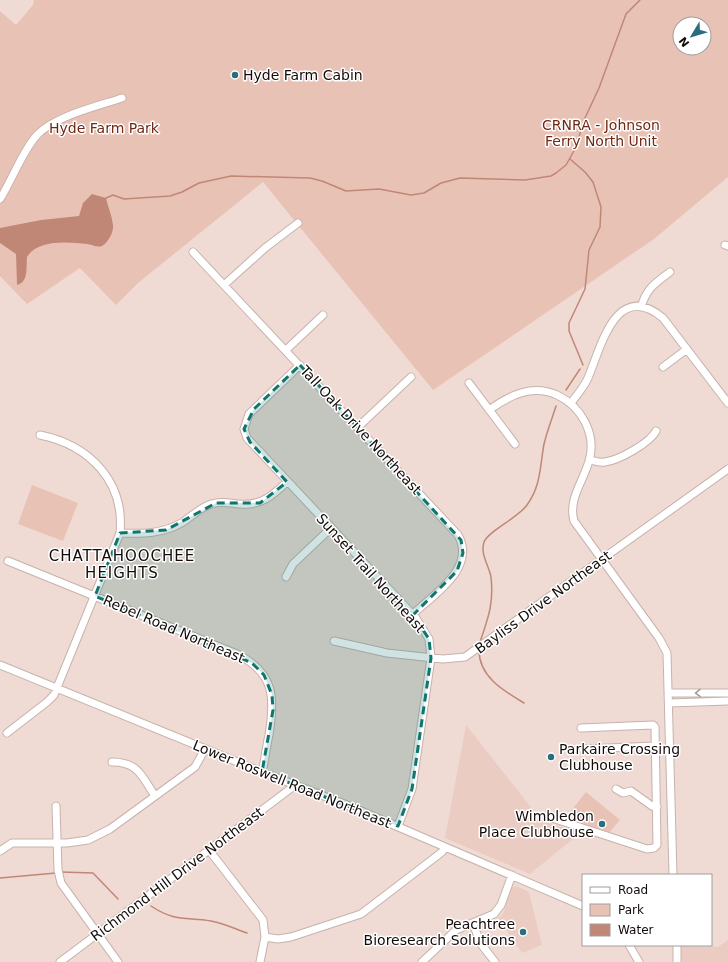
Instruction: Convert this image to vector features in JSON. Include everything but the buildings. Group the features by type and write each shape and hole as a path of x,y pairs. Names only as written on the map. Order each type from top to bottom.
{"street":[{"path":"0,199 33,140 42,130 81,112 122,98"},
{"path":"224,285 259,253 298,223"},
{"name":"Tall Oak Drive Northeast","path":"193,252 458,534 463,544 462,559 455,575 412,615"},
{"path":"641,307 645,294 649,288 670,272"},
{"path":"571,403 585,384 613,320 626,310 641,307 653,311 663,318 728,402"},
{"path":"286,350 322,315"},
{"path":"663,367 687,349"},
{"name":"Sunset Trail Northeast","path":"300,365 254,408 246,420 244,429 250,442 420,623 429,640 431,658 413,785 408,803 398,826"},
{"path":"358,427 411,377"},
{"path":"469,383 515,444"},
{"path":"490,410 507,398 522,392 547,392 571,403 582,417 588,428 591,443 590,460 573,500 572,514 578,529 664,646 668,661 673,874"},
{"path":"590,460 606,462 616,459 650,440 656,431"},
{"path":"7,733 47,702 57,688 120,533 121,510 119,502 113,486 95,462 79,450 64,442 40,435"},
{"name":"Bayliss Drive Northeast","path":"334,641 387,653 452,660 471,654 728,469"},
{"path":"120,533 144,534 166,530 178,525 207,505 216,503 260,503 268,499 287,482"},
{"path":"286,577 293,564 331,528"},
{"name":"Rebel Road Northeast","path":"8,561 237,654 258,668 271,689 273,703 262,772"},
{"name":"Lower Roswell Road Northeast","path":"0,665 398,826 582,906"},
{"path":"668,693 728,693"},
{"path":"668,703 728,701"},
{"path":"552,818 647,849 654,848 657,845 656,730 653,725 581,728"},
{"path":"583,749 656,746"},
{"path":"0,851 12,843 58,843 88,840 96,837 195,767 205,749"},
{"path":"112,762 126,762 134,767 155,796"},
{"name":"Richmond Hill Drive Northeast","path":"60,962 290,789 293,784"},
{"path":"616,789 623,793 631,791 652,806 657,807"},
{"path":"657,795 670,795"},
{"path":"56,806 60,883 118,962"},
{"path":"265,937 278,939 291,937 361,914 442,852 445,847"},
{"path":"209,850 260,916 264,924 265,937 260,962"},
{"path":"422,962 450,934 489,917 497,910 501,905 512,876"},
{"path":"473,924 481,944 495,962"},
{"path":"630,946 639,962"},
{"path":"677,946 677,962"}],"highlighted area":[{"path":"300,365 461,540 463,553 457,571 413,615 429,639 431,658 412,789 398,826 262,772 273,710 272,695 264,675 252,663 95,596 120,533 166,530 216,503 260,503 287,482 250,442 244,429 254,409"}],"shaded area":[{"path":"466,725 541,820 580,833 530,874 445,838"},
{"name":"Peachtree Bioresearch Solutions","path":"516,886 529,892 542,945 522,953 498,918 503,914 512,888"},
{"path":"728,940 728,962 680,962 681,946 718,947"}],"green space":[{"name":"CRNRA - Johnson Ferry North Unit","path":"34,0 728,0 728,177 654,239 433,390 263,182 138,283 116,305 80,268 27,304 0,276 0,11 16,25 33,5"},
{"path":"32,485 78,503 63,541 18,524"},
{"path":"586,792 620,820 608,834 587,826 570,812"}],"water":[{"path":"92,194 106,198 113,225 112,234 108,240 102,246 63,242 46,244 38,247 27,257 25,277 21,283 17,285 16,254 0,243 0,228 41,220 79,216 83,203"}],"waterway":[{"path":"106,198 113,195 124,199 170,196 182,192 199,183 231,176 310,178 322,181 346,191 379,189 411,195 424,193 441,183 460,178 525,180 551,176 566,165 575,149 585,118 599,88 626,14 640,0"},
{"path":"570,159 585,172 593,182 601,207 600,227 589,250 585,289 569,323 569,331 583,365"},
{"path":"566,390 580,369"},
{"path":"480,642 488,618 492,595 491,577 483,551 484,542 491,533 523,510 532,498 541,468 544,444 556,406"},
{"path":"479,650 480,660 488,675 501,688 524,703"},
{"path":"61,872 93,873 118,899"},
{"path":"0,878 56,873"},
{"path":"151,906 167,915 174,917 216,922 247,933"}],"place":[{"name":"Hyde Farm Cabin","path":"235,75"},
{"name":"Parkaire Crossing Clubhouse","path":"551,757"},
{"name":"Wimbledon Place Clubhouse","path":"602,824"},
{"name":"Peachtree Bioresearch Solutions","path":"523,932"}],"district":[{"name":"CHATTAHOOCHEE HEIGHTS","path":"122,564"}],"park label":[{"name":"Hyde Farm Park","path":"104,128"}]}
